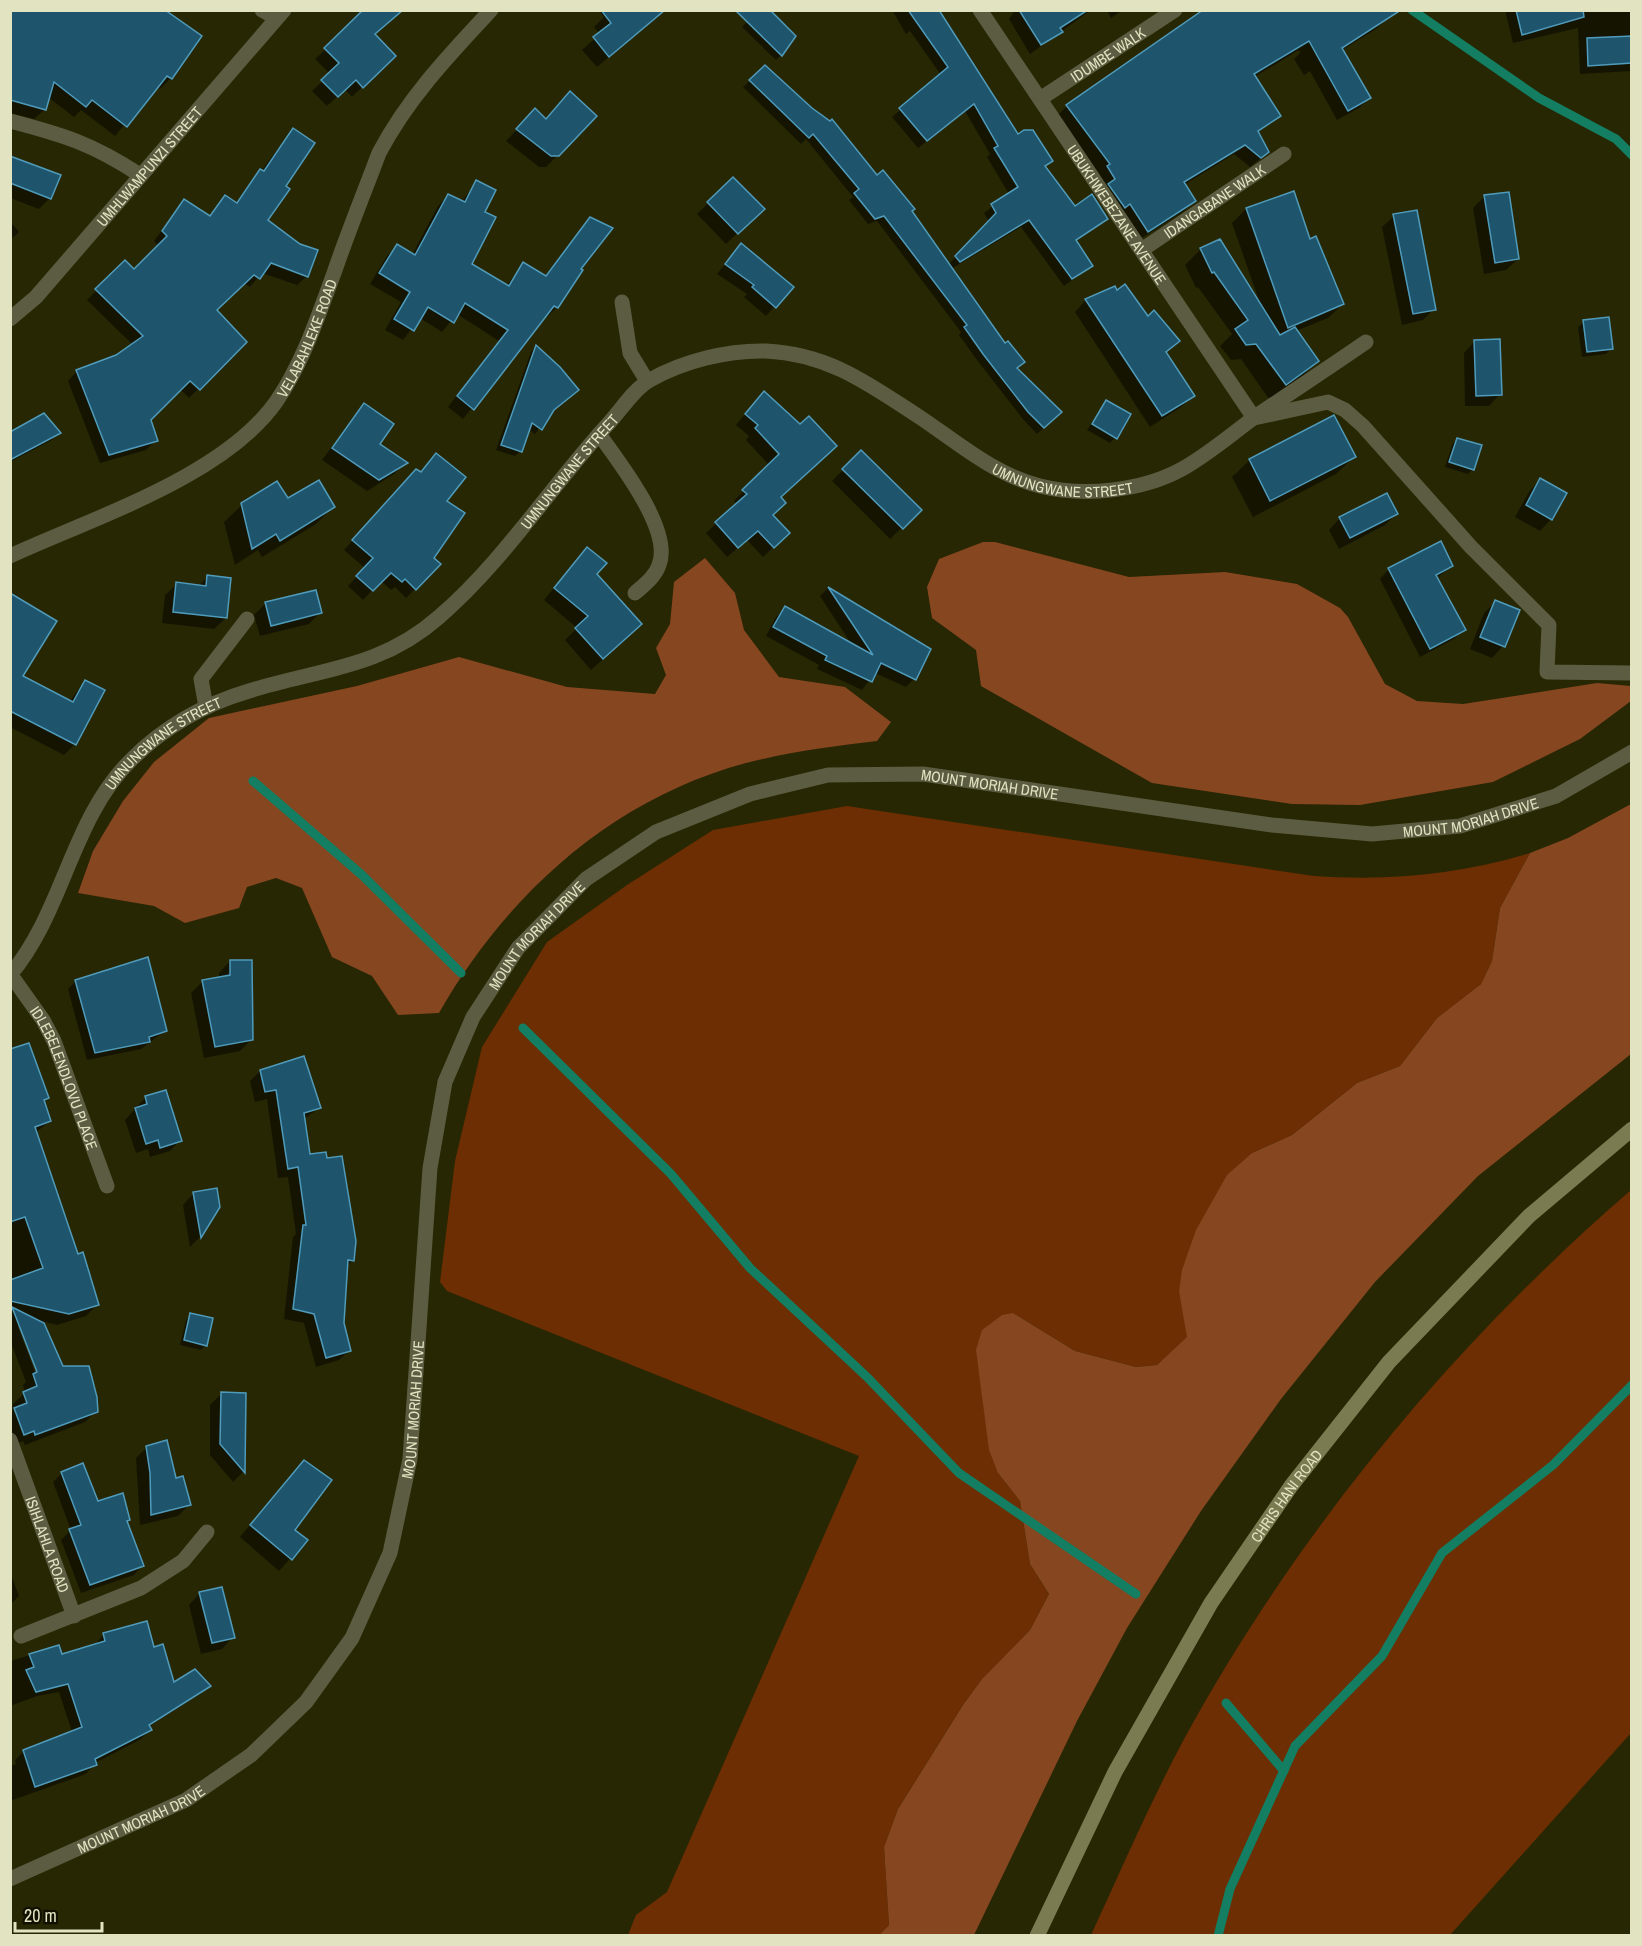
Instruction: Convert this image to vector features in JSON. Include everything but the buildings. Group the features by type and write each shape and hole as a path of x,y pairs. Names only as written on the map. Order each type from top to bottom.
{"main road":[{"name":"CHRIS HANI ROAD","path":"1037,1935 1115,1772 1211,1603 1291,1486 1389,1362 1529,1216 1632,1129"}],"street":[{"path":"262,10 280,14"},
{"name":"VELABAHLEKE ROAD","path":"10,556 162,490 212,459 248,432 276,403 297,366 379,153 417,91 491,10"},
{"name":"UBUKHWEBEZANE AVENUE","path":"980,10 1143,249 1254,418"},
{"name":"IDUMBE WALK","path":"1040,99 1175,10"},
{"name":"UMHLWAMPUNZI STREET","path":"10,319 36,297 280,14"},
{"path":"10,121 71,137 94,146 140,175"},
{"name":"IDANGABANE WALK","path":"1143,249 1284,154"},
{"path":"622,302 630,353 647,381"},
{"name":"UMNUNGWANE STREET","path":"11,975 26,956 84,828 104,791 131,760 165,732 206,707 249,691 360,664 398,647 439,617 492,562 599,434 647,381 688,364 723,355 765,351 808,357 848,370 997,470 1038,486 1082,492 1135,485 1180,470 1366,342"},
{"name":"UMNUNGWANE STREET","path":"1254,418 1328,402 1345,410 1363,426 1471,547 1549,625 1547,672 1632,673"},
{"path":"599,434 642,495 658,534 660,564 651,579 635,593"},
{"path":"206,707 201,679 247,619"},
{"name":"MOUNT MORIAH DRIVE","path":"11,1877 186,1800 252,1755 306,1702 352,1638 390,1554 410,1459 430,1168 446,1082 473,1017 518,948 586,879 656,832 750,794 828,775 923,774 1272,825 1372,834 1460,826 1556,796 1632,752"},
{"name":"IDLEBELENDLOVU PLACE","path":"11,975 43,1020 54,1041 107,1186"},
{"name":"ISIHLAHLA ROAD","path":"10,1440 74,1616"},
{"path":"21,1636 123,1597 164,1575 183,1561 207,1532"}],"shaded area":[{"path":"983,542 995,542 1129,577 1225,572 1297,584 1340,608 1348,617 1385,684 1417,701 1463,704 1597,683 1631,686 1631,701 1580,739 1493,782 1360,805 1292,804 1152,783 981,686 976,650 932,618 927,587 939,559"},
{"path":"705,558 735,593 744,630 779,677 845,687 891,722 877,741 778,756 746,763 697,779 651,801 608,827 568,857 531,891 497,929 466,970 439,1013 398,1015 372,976 332,957 302,888 276,878 247,887 239,908 185,923 154,906 78,893 93,851 123,801 154,762 209,718 357,686 459,657 567,687 655,694 666,675 656,648 670,624 674,582"},
{"path":"1631,804 1631,1054 1478,1176 1375,1282 1281,1399 1201,1511 1127,1628 1077,1721 974,1935 879,1935 889,1925 884,1847 898,1809 963,1705 982,1679 1030,1630 1049,1594 1030,1564 1020,1501 998,1473 989,1450 976,1350 982,1330 1002,1315 1013,1313 1075,1351 1136,1367 1157,1365 1187,1337 1179,1292 1182,1270 1196,1230 1227,1175 1252,1153 1292,1135 1357,1083 1400,1066 1437,1018 1481,984 1492,961 1500,908 1530,853 1568,838"},
{"path":"847,806 1314,876 1369,878 1423,875 1476,867 1530,853 1500,908 1492,961 1481,984 1437,1018 1400,1066 1357,1083 1292,1135 1252,1153 1179,1292 1188,1337 1157,1365 1136,1367 1075,1351 1013,1313 998,1473 1020,1501 1030,1564 1049,1594 1030,1630 982,1679 963,1705 898,1809 884,1847 889,1925 879,1935 628,1935 636,1915 667,1892 859,1456 447,1291 440,1282 455,1161 482,1047 547,942 627,885 713,830"},
{"path":"1631,1190 1631,1733 1450,1935 1091,1935 1183,1741 1228,1664 1276,1589 1327,1516 1440,1378 1565,1250"}],"waterway":[{"path":"1412,10 1539,98 1616,139 1632,155"},
{"path":"253,781 362,875 461,973"},
{"path":"523,1028 671,1174 750,1268 867,1377 959,1473 1136,1594"},
{"path":"1218,1936 1230,1889 1295,1746 1382,1656 1442,1553 1553,1465 1632,1385"},
{"path":"1226,1703 1284,1771"}]}
